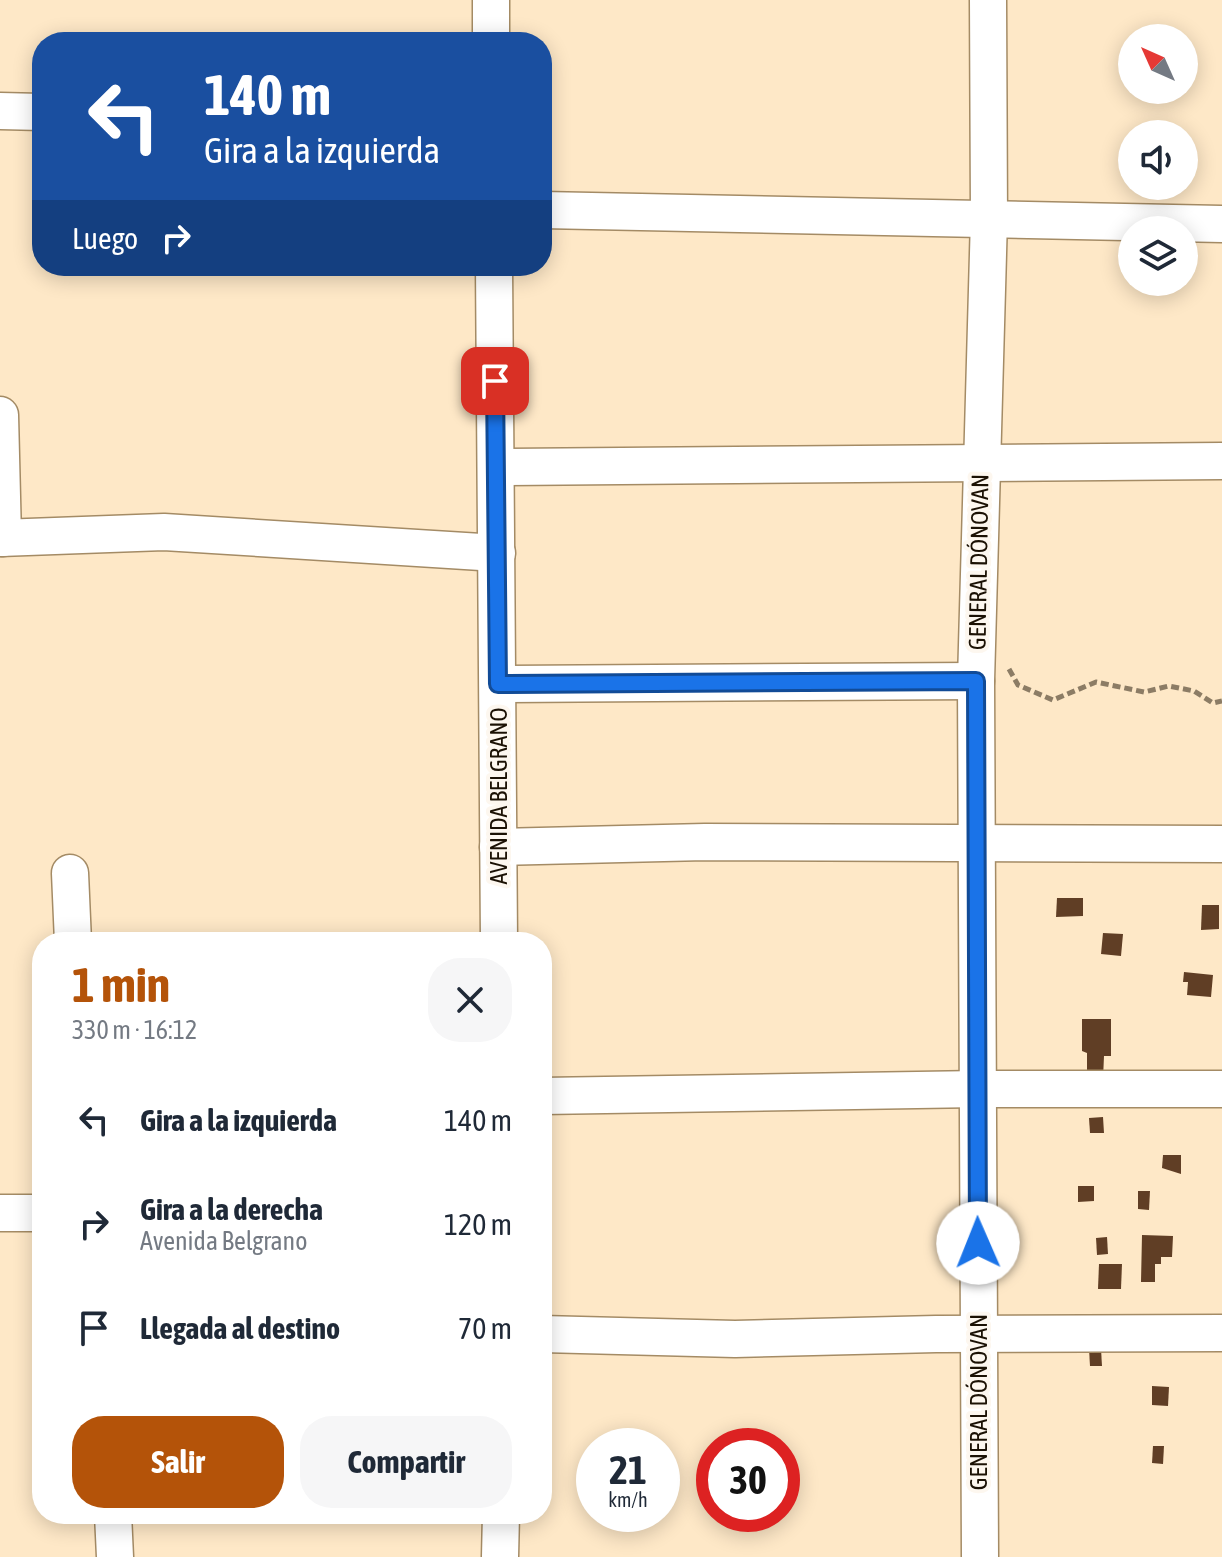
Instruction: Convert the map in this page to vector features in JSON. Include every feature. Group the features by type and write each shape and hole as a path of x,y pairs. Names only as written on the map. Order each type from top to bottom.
{"street":[{"path":"491,0 491,32"},
{"name":"GENERAL DÓNOVAN","path":"980,1557 976,681 989,218 988,0"},
{"path":"0,111 32,112"},
{"path":"552,210 1222,224"},
{"name":"AVENIDA BELGRANO","path":"494,276 499,932"},
{"path":"0,415 2,538 164,532 497,553"},
{"path":"496,467 1222,461"},
{"path":"498,684 976,681"},
{"path":"498,847 976,841 1222,844"},
{"path":"70,873 73,932"},
{"path":"552,1096 979,1089 1222,1089"},
{"path":"0,1213 32,1213"},
{"path":"552,1334 735,1339 1222,1333"},
{"path":"113,1524 115,1557"},
{"path":"500,1557 501,1524"}],"path":[{"path":"976,681 1008,667 1018,685 1053,700 1096,682 1144,692 1169,686 1194,691 1213,703 1222,701"}],"building":[{"path":"1057,898 1083,898 1083,916 1056,917"},
{"path":"1202,905 1219,905 1219,929 1201,930"},
{"path":"1103,933 1123,934 1121,956 1101,954"},
{"path":"1184,972 1213,975 1211,997 1187,995 1188,982 1183,982"},
{"path":"1082,1019 1111,1019 1111,1056 1104,1056 1103,1079 1087,1079 1087,1053 1082,1051"},
{"path":"1103,1117 1104,1133 1090,1133 1089,1118"},
{"path":"1163,1155 1181,1155 1181,1174 1162,1168"},
{"path":"1078,1186 1094,1186 1094,1201 1078,1202"},
{"path":"1138,1191 1150,1191 1149,1210 1138,1209"},
{"path":"1142,1235 1173,1236 1172,1257 1161,1257 1161,1264 1155,1264 1155,1282 1141,1282"},
{"path":"1107,1237 1108,1254 1097,1255 1096,1238"},
{"path":"1099,1264 1122,1264 1121,1289 1098,1289"},
{"path":"1089,1349 1101,1349 1102,1366 1090,1366"},
{"path":"1152,1386 1169,1387 1168,1406 1152,1405"},
{"path":"1153,1446 1164,1446 1163,1464 1152,1463"}],"route":[{"path":"495,381 498,684 976,681 978,1243"}]}
